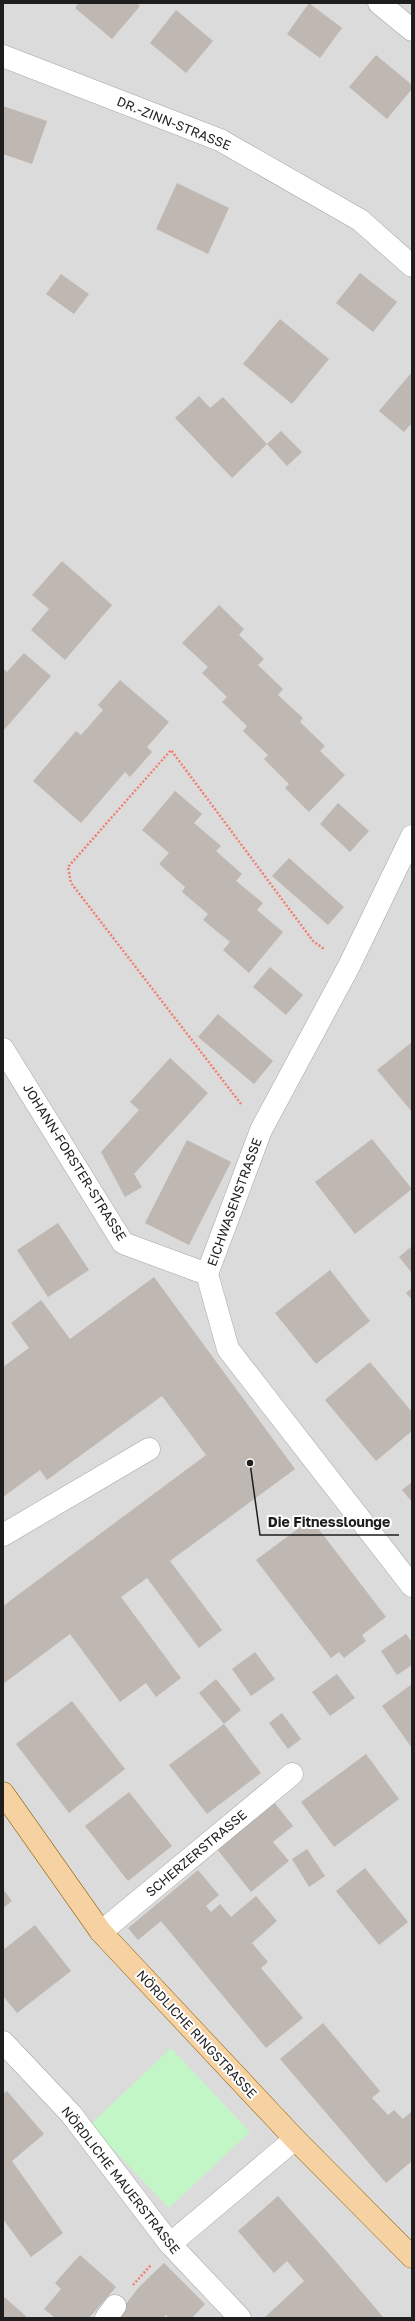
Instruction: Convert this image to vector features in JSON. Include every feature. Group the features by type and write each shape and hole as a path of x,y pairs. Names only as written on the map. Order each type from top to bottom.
{"main road":[{"name":"NÖRDLICHE RINGSTRASSE","path":"3,1794 101,1932 295,2139 412,2257"}],"street":[{"path":"379,3 412,30"},
{"name":"DR.-ZINN-STRASSE","path":"3,56 220,140 360,220 412,266"},
{"name":"EICHWASENSTRASSE","path":"412,836 349,966 261,1130 207,1274 228,1349 412,1586"},
{"name":"JOHANN-FORSTER-STRASSE","path":"3,1048 123,1243 207,1274"},
{"path":"3,1535 149,1449"},
{"name":"SCHERZERSTRASSE","path":"101,1932 292,1774"},
{"name":"NÖRDLICHE MAUERSTRASSE","path":"3,2042 71,2114 170,2244 240,2318"},
{"path":"170,2244 295,2139"}],"path":[{"path":"261,1130 71,883 68,867 171,750 313,941 349,966"},
{"path":"110,2312 170,2244"}],"shaded area":[{"path":"3,3 412,3 412,2318 3,2318"}],"green space":[{"path":"171,2048 250,2132 169,2208 90,2125"}],"building":[{"path":"79,3 136,3 140,6 112,39 75,8"},
{"path":"309,3 342,28 320,58 287,34"},
{"path":"176,10 213,41 186,73 150,43"},
{"path":"376,55 412,85 412,89 387,119 349,87"},
{"path":"3,106 47,121 32,164 3,154"},
{"path":"177,183 229,208 208,254 156,229"},
{"path":"360,273 397,302 373,332 336,303"},
{"path":"61,274 89,294 74,314 46,294"},
{"path":"280,319 329,359 292,404 243,364"},
{"path":"412,372 412,426 410,425 404,432 379,411"},
{"path":"199,396 210,408 223,397 267,444 232,478 175,418"},
{"path":"281,431 302,452 287,466 267,444"},
{"path":"62,561 112,605 65,660 31,630 49,609 32,595"},
{"path":"219,605 244,629 239,635 264,659 258,665 283,689 278,695 303,718 300,722 325,746 320,751 345,775 309,812 285,788 289,784 264,759 268,755 243,731 247,726 222,702 227,697 202,673 208,667 182,643"},
{"path":"24,653 51,676 3,731 3,668 7,672"},
{"path":"120,680 169,722 147,747 152,752 130,777 125,772 81,823 33,781 76,731 81,735 103,710 98,705"},
{"path":"175,791 202,814 194,823 221,846 216,851 242,874 236,881 263,903 257,910 283,932 249,973 223,950 230,942 203,920 208,914 182,892 185,887 159,864 169,853 142,830"},
{"path":"338,803 369,831 350,852 320,824"},
{"path":"289,858 344,907 328,925 272,876"},
{"path":"270,967 303,995 286,1015 253,987"},
{"path":"218,1014 273,1061 254,1084 198,1037"},
{"path":"412,1042 412,1112 377,1070"},
{"path":"170,1058 208,1093 134,1174 142,1187 125,1197 101,1152 139,1110 130,1102"},
{"path":"372,1139 412,1189 355,1234 315,1182"},
{"path":"187,1140 231,1162 189,1245 145,1223"},
{"path":"58,1223 89,1270 48,1297 17,1250"},
{"path":"412,1246 412,1273 399,1257"},
{"path":"330,1270 370,1321 316,1364 275,1313"},
{"path":"154,1277 295,1469 170,1561 222,1630 199,1648 147,1578 121,1597 181,1678 156,1697 146,1683 120,1702 70,1634 3,1684 3,1606 206,1455 162,1396 47,1480 40,1470 3,1497 3,1367 29,1348 11,1323 41,1300 70,1339"},
{"path":"412,1288 412,1300 406,1293"},
{"path":"370,1362 412,1412 412,1431 376,1461 325,1400"},
{"path":"412,1482 412,1502 402,1490"},
{"path":"311,1519 386,1617 362,1635 366,1641 344,1658 339,1652 331,1658 256,1560"},
{"path":"406,1634 412,1642 412,1665 397,1675 381,1651"},
{"path":"255,1652 275,1679 251,1696 232,1669"},
{"path":"337,1674 355,1698 330,1716 312,1692"},
{"path":"216,1679 241,1710 224,1724 199,1693"},
{"path":"412,1684 412,1748 382,1706"},
{"path":"72,1701 125,1769 69,1813 16,1744"},
{"path":"282,1713 301,1739 288,1749 269,1723"},
{"path":"224,1724 261,1773 207,1814 169,1765"},
{"path":"366,1754 399,1799 334,1847 301,1802"},
{"path":"129,1792 172,1846 128,1881 85,1826"},
{"path":"274,1802 293,1826 273,1842 289,1861 251,1892 217,1849"},
{"path":"307,1849 325,1876 309,1887 292,1859"},
{"path":"365,1868 408,1922 379,1945 336,1891"},
{"path":"198,1870 219,1895 206,1906 211,1912 220,1904 231,1917 256,1896 277,1921 252,1943 268,1962 261,1968 303,2018 266,2048 161,1921 138,1940 128,1928"},
{"path":"3,1889 12,1901 3,1908"},
{"path":"35,1925 71,1971 17,2013 3,1996 3,1950"},
{"path":"323,2023 380,2091 372,2098 388,2115 394,2110 403,2119 412,2111 412,2161 386,2183 280,2059"},
{"path":"7,2091 44,2134 12,2161 63,2233 31,2257 3,2219 3,2094"},
{"path":"278,2196 384,2318 264,2318 304,2281 287,2261 274,2273 238,2231"},
{"path":"80,2255 116,2287 89,2318 55,2318 44,2309 61,2289 55,2283"},
{"path":"164,2263 205,2304 192,2318 169,2318 166,2315 164,2318 115,2318 139,2287"},
{"path":"3,2296 28,2318 3,2318"}],"place":[{"name":"Die Fitnesslounge","path":"250,1463"}]}
